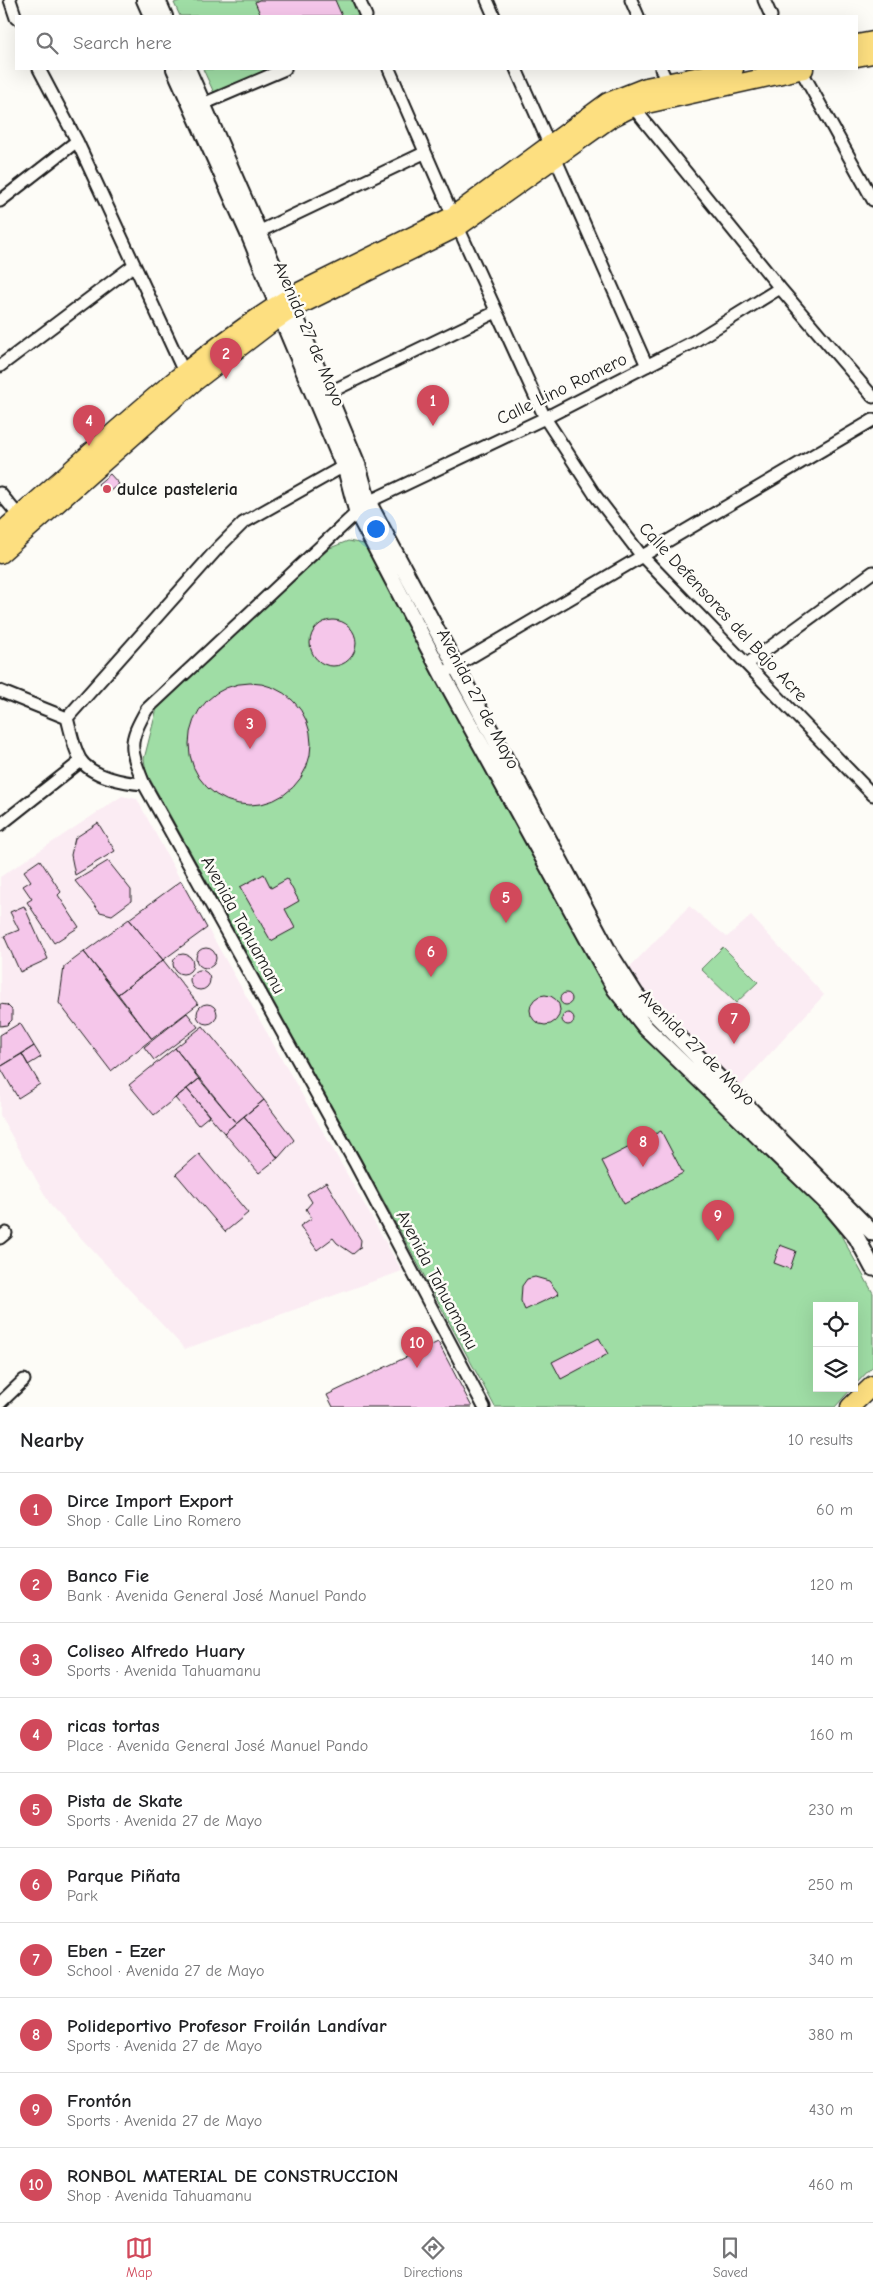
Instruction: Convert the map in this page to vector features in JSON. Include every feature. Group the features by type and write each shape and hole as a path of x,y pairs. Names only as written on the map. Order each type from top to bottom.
{"main road":[{"path":"858,44 873,41"},
{"path":"858,58 873,54"},
{"path":"552,152 608,102 646,87 664,75 722,70"},
{"path":"0,533 184,372 284,307 456,221 552,152 632,107 798,70"},
{"path":"0,554 193,383 284,307"},
{"name":"Avenida 27 de Mayo","path":"284,307 328,393 358,466 362,507"},
{"name":"Avenida 27 de Mayo","path":"284,307 344,466 362,507 614,989 646,1028 830,1206 857,1238 873,1268"},
{"name":"Avenida 27 de Mayo","path":"448,670 610,954 636,995 873,1233"},
{"path":"850,1407 873,1384"}],"street":[{"path":"10,0 15,15"},
{"path":"359,0 366,15"},
{"path":"487,0 494,15"},
{"path":"631,0 638,15"},
{"path":"764,0 771,15"},
{"path":"151,4 164,15"},
{"path":"40,70 77,141 184,372"},
{"name":"Avenida 27 de Mayo","path":"175,70 198,106"},
{"name":"Avenida 27 de Mayo","path":"188,70 198,106 284,307"},
{"path":"198,106 283,70"},
{"name":"Calle Defensores del Bajo Acre","path":"389,70 424,153 545,418 594,495 641,555 873,794"},
{"path":"516,70 647,366"},
{"path":"804,70 873,200"},
{"path":"632,107 780,288 873,397"},
{"path":"1,198 77,141"},
{"path":"254,234 424,153"},
{"path":"0,366 134,264"},
{"name":"Calle Lino Romero","path":"362,507 545,418 693,342 780,288"},
{"path":"328,393 496,312"},
{"path":"448,670 873,420"},
{"path":"68,718 218,548 243,523 344,466"},
{"path":"0,493 19,516"},
{"name":"Avenida Tahuamanu","path":"362,507 147,709 135,730 132,754 144,784 355,1162 484,1407"},
{"path":"747,664 873,572"},
{"path":"0,692 68,718"},
{"path":"68,718 73,744 82,762 104,776 124,782 144,784"},
{"path":"0,825 82,762"},
{"path":"0,1403 24,1380"}],"shaded area":[{"path":"122,796 137,799 181,881 402,1271 185,1349 51,1206 0,1115 0,877"},
{"path":"689,906 727,937 751,916 824,995 735,1092 642,996 626,971"}],"green space":[{"path":"182,0 352,0 359,15 180,15 174,3"},
{"path":"203,70 270,70 215,95"},
{"path":"348,541 370,545 615,1000 823,1203 873,1293 873,1366 858,1382 858,1302 813,1302 813,1392 848,1392 835,1407 495,1407 360,1157 146,772 144,759 157,708 330,548"},
{"path":"723,947 758,982 736,1003 701,969"}],"building":[{"path":"259,0 335,0 342,15 261,15 255,2"},
{"path":"91,439 97,445 87,454 81,446"},
{"name":"dulce pasteleria","path":"110,474 119,484 106,494 98,484"},
{"path":"333,620 346,624 352,630 356,643 352,656 346,662 333,666 320,662 314,656 310,643 314,630 320,624"},
{"path":"250,683 262,684 273,688 284,693 293,701 301,710 306,721 310,732 310,756 306,767 301,778 293,787 284,795 273,800 262,804 250,805 238,804 227,800 216,795 207,787 199,778 194,767 190,756 189,744 190,732 194,721 199,710 207,701 216,693 227,688 238,684"},
{"path":"98,823 115,851 75,875 71,855 75,838"},
{"path":"40,860 61,892 58,895 79,927 54,943 27,902 32,899 23,886 31,881 24,871"},
{"path":"108,861 131,890 131,901 112,915 100,912 75,881"},
{"path":"264,874 271,888 287,879 299,901 285,909 295,928 271,941 240,887"},
{"path":"181,881 207,928 163,960 129,919"},
{"path":"24,906 48,959 20,972 4,936 19,930 10,912"},
{"path":"129,919 163,960 118,994 84,952"},
{"path":"206,948 213,951 216,958 213,965 206,968 199,965 196,958 199,951"},
{"path":"84,952 152,1039 111,1071 59,1003 64,967"},
{"path":"183,954 190,957 193,964 190,971 183,974 176,971 173,964 176,957"},
{"path":"163,960 198,1004 152,1039 118,994"},
{"path":"200,970 207,973 210,980 207,987 200,990 193,987 190,980 193,973"},
{"path":"564,993 568,993 572,999 568,1005 564,1005 560,1001 560,997"},
{"path":"545,995 551,996 559,1004 559,1016 551,1024 545,1025 539,1024 531,1016 530,1010 531,1004 539,996"},
{"path":"0,1004 7,1005 12,1010 12,1020 7,1025 0,1026"},
{"path":"207,1004 214,1007 217,1014 214,1021 207,1024 200,1021 197,1014 200,1007"},
{"path":"187,1013 198,1027 154,1060 144,1047"},
{"path":"566,1013 570,1013 574,1019 570,1025 566,1025 562,1021 562,1017"},
{"path":"20,1023 34,1046 0,1067 0,1035"},
{"path":"203,1026 264,1100 236,1123 175,1048"},
{"path":"34,1046 41,1057 28,1065 22,1054"},
{"path":"175,1048 199,1079 154,1115 129,1085"},
{"path":"22,1054 40,1084 18,1098 0,1067"},
{"path":"199,1079 236,1123 224,1133 187,1089"},
{"path":"187,1089 209,1116 198,1125 175,1098"},
{"path":"264,1100 294,1140 278,1158 244,1116"},
{"path":"244,1116 278,1158 259,1173 224,1133"},
{"path":"661,1131 683,1173 624,1204 602,1161"},
{"path":"199,1154 248,1213 225,1232 176,1174"},
{"path":"326,1182 361,1240 360,1248 353,1254 333,1238 317,1250 300,1226 312,1218 306,1209 312,1202 307,1194"},
{"path":"780,1245 796,1251 790,1269 774,1263"},
{"path":"535,1277 549,1281 559,1294 525,1310 521,1301 522,1286 527,1279"},
{"path":"599,1338 608,1354 561,1379 552,1362"},
{"path":"438,1342 472,1407 333,1407 327,1395"}],"place":[{"name":"Banco Fie","path":"226,379"},
{"name":"Dirce Import Export","path":"433,426"},
{"name":"ricas tortas","path":"89,446"},
{"name":"dulce pasteleria","path":"107,489"},
{"name":"Coliseo Alfredo Huary","path":"250,749"},
{"name":"Pista de Skate","path":"506,923"},
{"name":"Parque Piñata","path":"431,977"},
{"name":"Eben - Ezer","path":"734,1044"},
{"name":"Polideportivo Profesor Froilán Landívar","path":"643,1167"},
{"name":"Frontón","path":"718,1241"},
{"name":"RONBOL MATERIAL DE CONSTRUCCION","path":"417,1368"}]}
